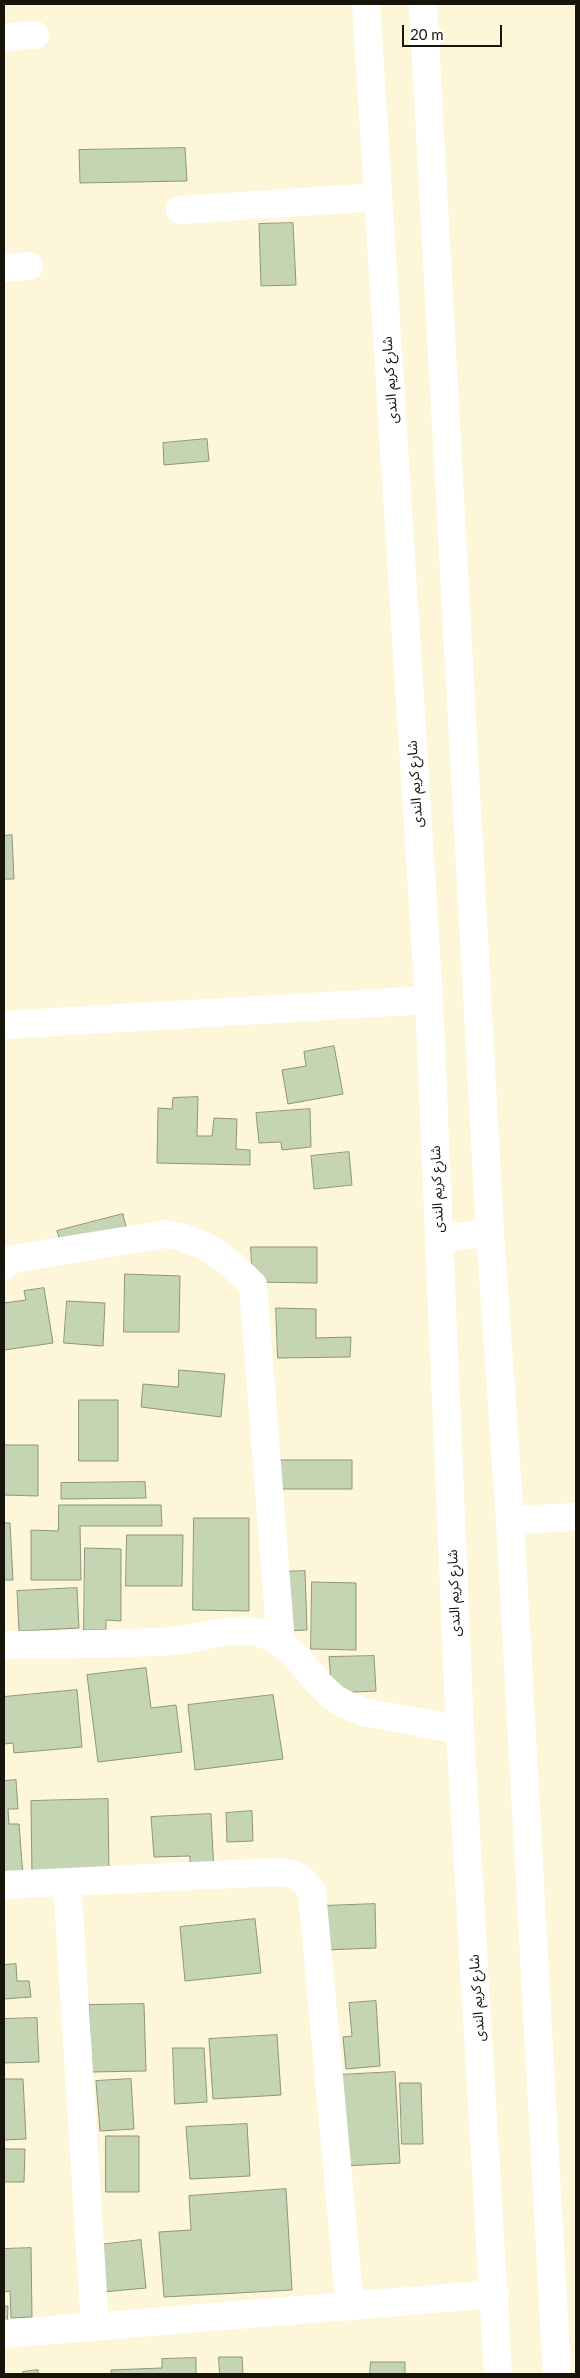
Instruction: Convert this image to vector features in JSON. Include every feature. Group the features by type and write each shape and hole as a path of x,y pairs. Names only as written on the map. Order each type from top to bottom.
{"street":[{"name":"شارع كريم الندى","path":"366,4 429,1000 460,1730 495,2294 498,2374"},
{"path":"423,4 490,1232 510,1520 557,2374"},
{"path":"4,38 35,36"},
{"path":"180,210 378,197"},
{"path":"4,1025 429,1000"},
{"path":"439,1239 490,1232"},
{"path":"4,1266 12,1259 167,1234 192,1239 216,1251 253,1285 282,1644"},
{"path":"510,1520 576,1517"},
{"path":"4,1645 173,1641 238,1630 266,1635 282,1644 335,1698 349,1706 364,1712 460,1730"},
{"path":"4,1885 276,1872 293,1874 306,1881 312,1892 350,2307"},
{"path":"67,1882 95,2326"},
{"path":"4,2334 495,2294"}],"building":[{"path":"185,148 187,181 80,183 79,150"},
{"path":"293,223 296,285 261,286 259,224"},
{"path":"207,439 209,461 164,465 163,443"},
{"path":"12,835 14,879 4,879 4,836"},
{"path":"334,1046 343,1094 288,1104 282,1070 306,1066 304,1052"},
{"path":"198,1097 197,1136 212,1136 214,1118 237,1119 236,1149 250,1150 250,1165 157,1163 158,1108 172,1109 173,1098"},
{"path":"310,1109 311,1147 282,1150 281,1142 259,1143 256,1113"},
{"path":"349,1152 352,1185 314,1189 311,1156"},
{"path":"123,1214 128,1236 64,1253 57,1231"},
{"path":"251,1247 317,1247 317,1283 253,1282"},
{"path":"125,1274 180,1276 179,1332 124,1332"},
{"path":"44,1288 53,1343 4,1350 4,1303 26,1300 24,1291"},
{"path":"67,1301 105,1303 103,1346 64,1343"},
{"path":"276,1308 316,1309 316,1338 351,1337 350,1357 278,1358"},
{"path":"179,1370 225,1374 221,1417 141,1407 143,1384 178,1387"},
{"path":"79,1400 118,1400 118,1461 79,1461"},
{"path":"4,1445 38,1445 38,1496 4,1495"},
{"path":"279,1460 352,1460 352,1489 279,1489"},
{"path":"145,1482 146,1498 61,1499 61,1483"},
{"path":"59,1505 161,1505 162,1526 80,1526 81,1580 31,1580 31,1530 58,1531"},
{"path":"194,1518 249,1518 249,1611 193,1610"},
{"path":"4,1523 10,1523 13,1580 4,1580"},
{"path":"127,1535 183,1535 182,1586 126,1586"},
{"path":"85,1548 121,1549 121,1621 106,1620 106,1630 84,1630"},
{"path":"305,1571 307,1630 284,1631 282,1572"},
{"path":"312,1582 356,1583 356,1650 311,1649"},
{"path":"77,1588 79,1628 19,1631 17,1591"},
{"path":"374,1656 376,1691 332,1693 329,1657"},
{"path":"146,1668 151,1708 176,1705 182,1752 98,1762 87,1675"},
{"path":"77,1690 82,1747 14,1753 13,1743 4,1744 4,1697"},
{"path":"273,1695 283,1759 195,1770 188,1705"},
{"path":"16,1780 18,1809 8,1809 9,1824 19,1824 23,1876 4,1878 4,1781"},
{"path":"108,1799 109,1877 32,1879 31,1801"},
{"path":"252,1811 253,1841 227,1842 226,1813"},
{"path":"211,1814 214,1872 190,1874 190,1856 154,1857 151,1817"},
{"path":"375,1904 376,1948 324,1950 324,1906"},
{"path":"255,1919 261,1973 185,1981 180,1927"},
{"path":"16,1964 17,1981 29,1981 31,1997 4,1999 4,1965"},
{"path":"376,2001 380,2066 346,2069 343,2037 352,2036 349,2003"},
{"path":"144,2004 146,2071 91,2072 89,2005"},
{"path":"37,2018 39,2062 4,2063 4,2019"},
{"path":"277,2035 281,2095 213,2099 209,2039"},
{"path":"173,2048 204,2048 207,2102 175,2104"},
{"path":"395,2072 400,2163 344,2166 338,2075"},
{"path":"4,2079 23,2079 26,2139 4,2140"},
{"path":"131,2079 134,2129 100,2131 96,2081"},
{"path":"400,2083 421,2083 423,2144 402,2144"},
{"path":"247,2124 250,2176 190,2179 186,2127"},
{"path":"106,2136 139,2136 139,2192 106,2192"},
{"path":"4,2149 25,2149 24,2182 4,2182"},
{"path":"286,2189 292,2290 164,2297 159,2232 191,2230 189,2196"},
{"path":"141,2240 146,2288 103,2292 99,2245"},
{"path":"31,2248 32,2317 11,2318 10,2291 4,2292 4,2249"},
{"path":"4,2306 8,2306 7,2330 4,2330"},
{"path":"219,2357 242,2357 243,2374 220,2374"},
{"path":"196,2358 196,2374 111,2374 111,2370 162,2368 162,2359"},
{"path":"371,2362 405,2362 405,2374 370,2374"},
{"path":"38,2370 38,2374 23,2374 23,2372"}]}
